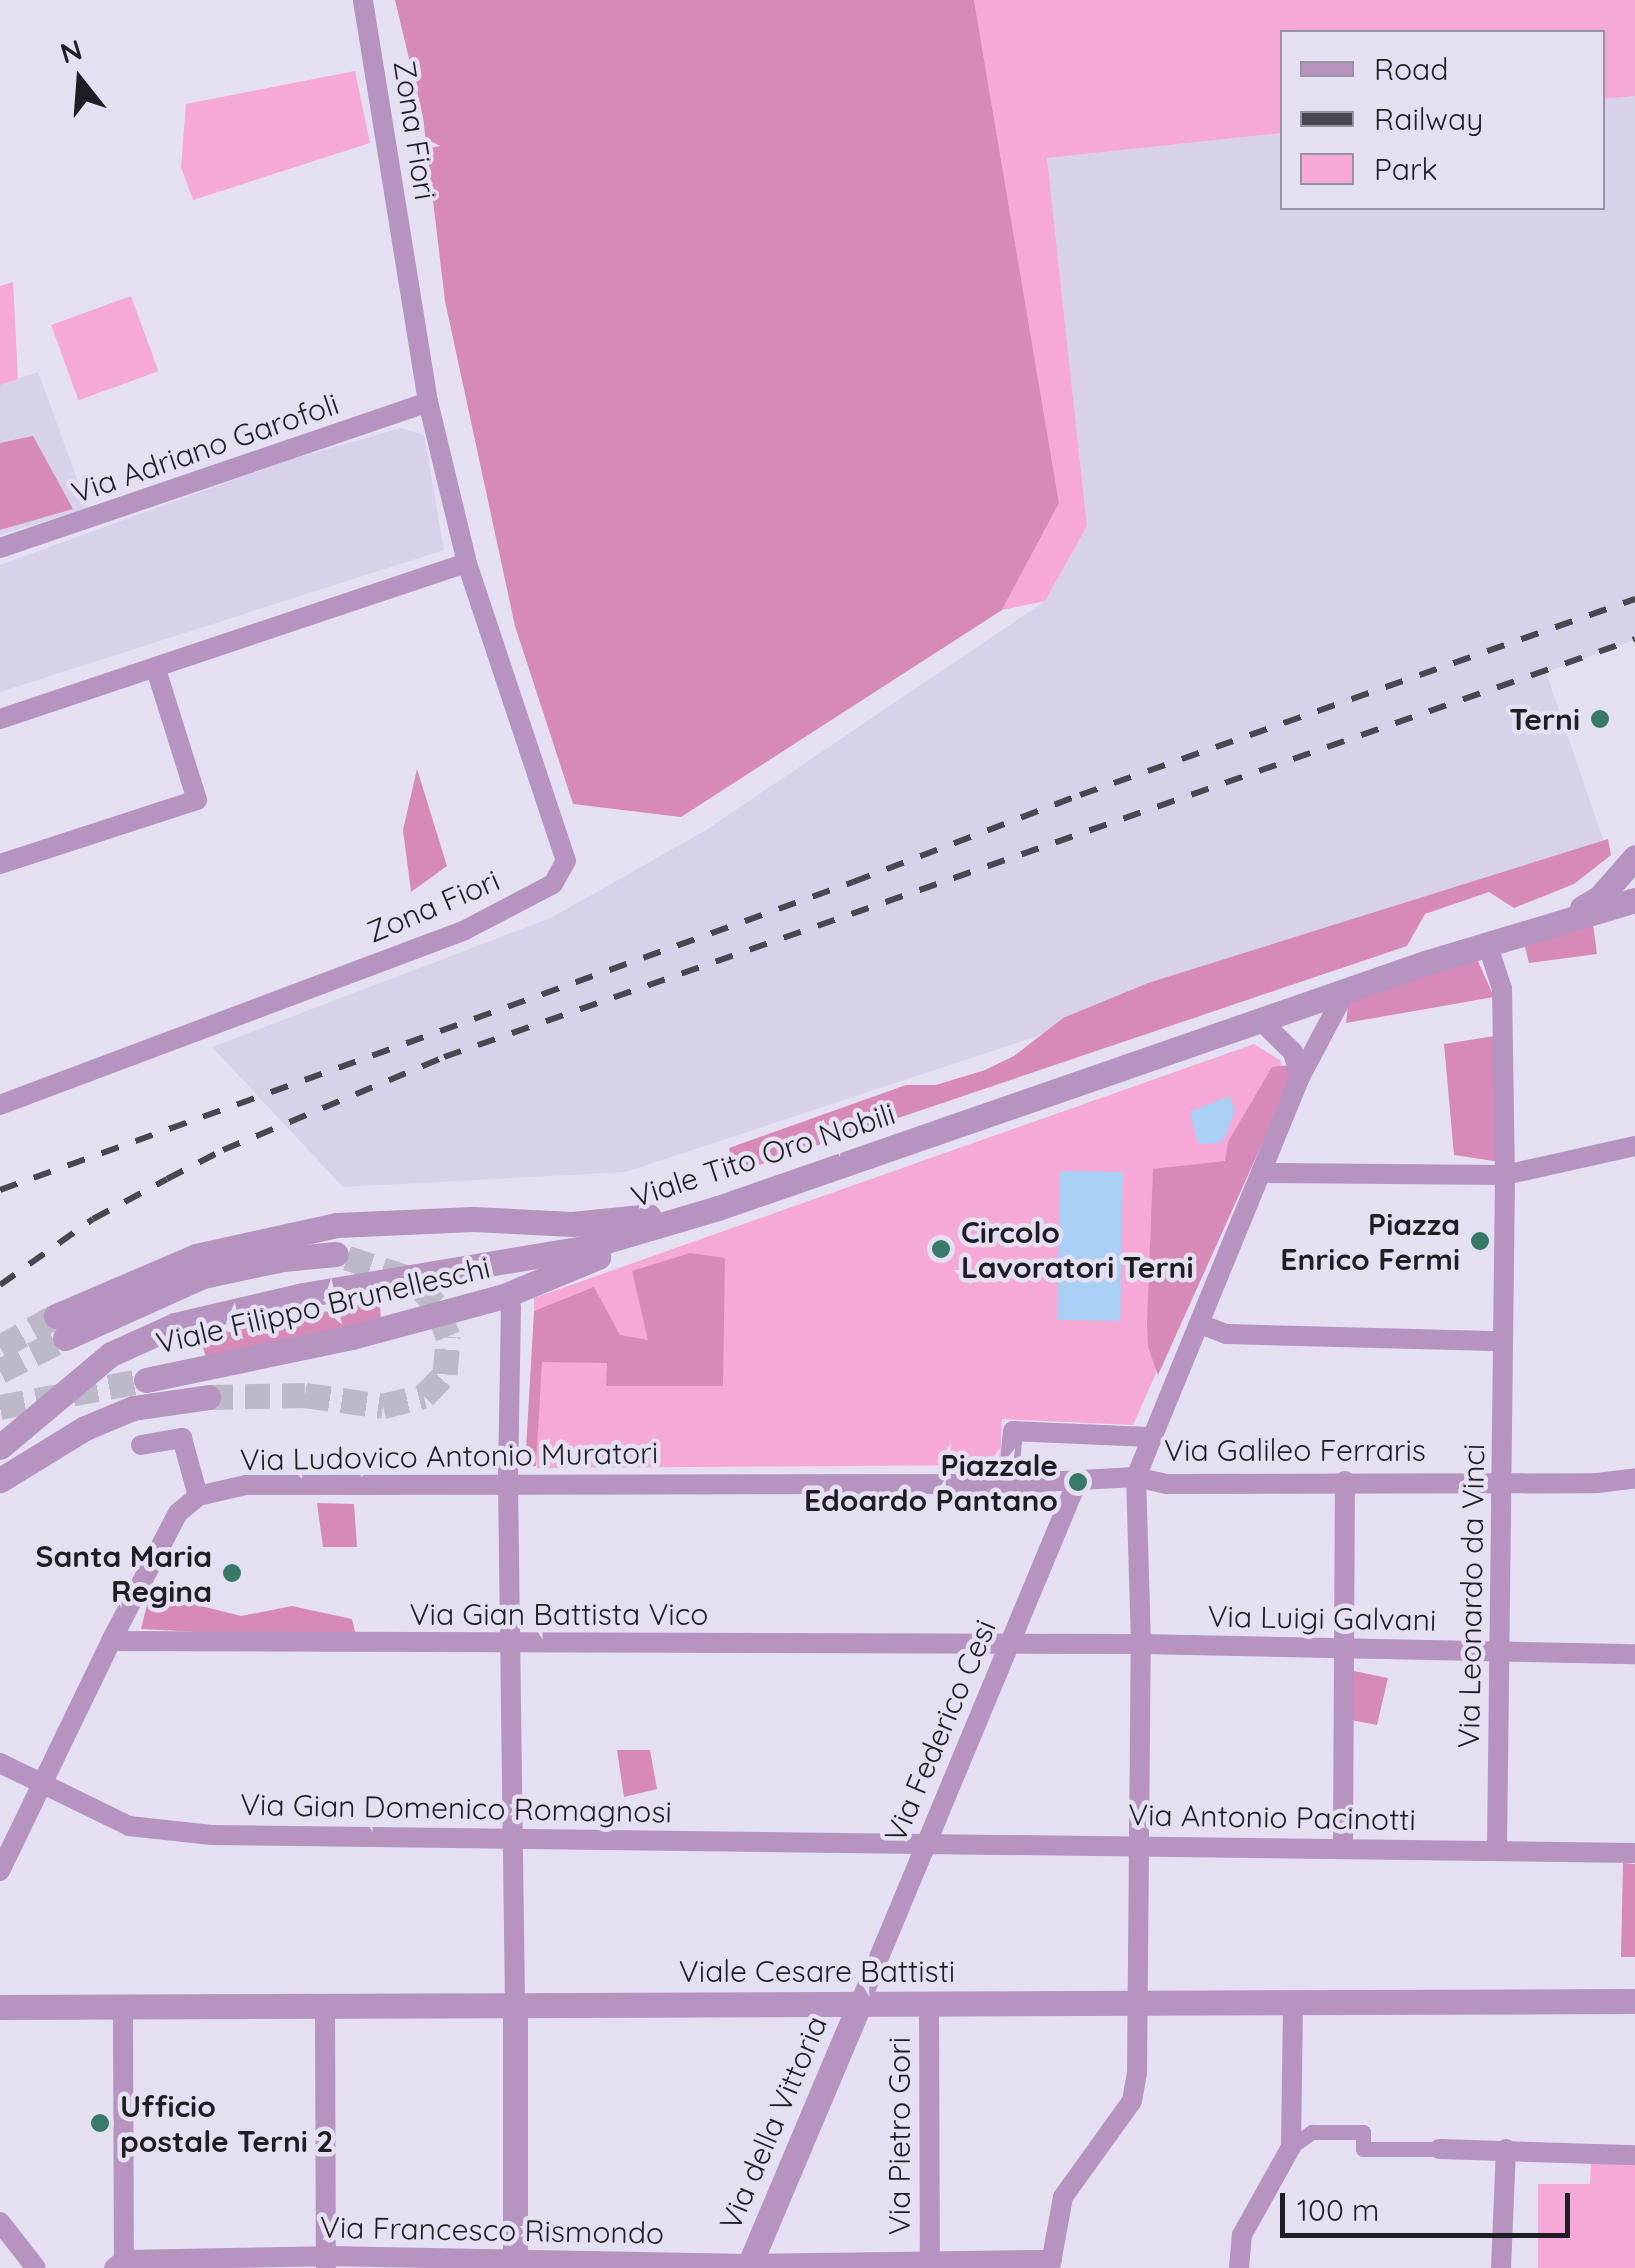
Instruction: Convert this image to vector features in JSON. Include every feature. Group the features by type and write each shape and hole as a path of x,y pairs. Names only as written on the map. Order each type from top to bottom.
{"street":[{"name":"Zona Fiori","path":"5,1101 466,930 554,884 566,861 467,562 428,402 363,0"},
{"name":"Via Adriano Garofoli","path":"0,548 428,402"},
{"path":"0,719 467,562"},
{"path":"0,864 197,800 156,669"},
{"name":"Viale Tito Oro Nobili","path":"1560,920 1600,897 1635,857"},
{"name":"Viale Tito Oro Nobili","path":"0,1447 111,1354 175,1325 303,1295 523,1261 718,1208 1259,1019 1487,943 1635,900"},
{"path":"1200,1324 1226,1334 1502,1341 1502,989 1487,943"},
{"path":"1051,2264 1063,2197 1132,2101 1137,2074 1141,1644 1136,1476 1300,1077 1346,990"},
{"path":"1259,1019 1293,1052 1300,1077"},
{"path":"1263,1174 1505,1175 1635,1146"},
{"name":"Viale Filippo Brunelleschi","path":"336,1254 283,1259 203,1276 60,1327 196,1256 336,1225 473,1219 572,1224 718,1208"},
{"name":"Viale Filippo Brunelleschi","path":"146,1380 352,1337 504,1296 718,1208"},
{"path":"511,1306 508,1483 515,2263"},
{"name":"Via Leonardo da Vinci","path":"1497,1851 1502,1650 1502,1341"},
{"name":"Viale Filippo Brunelleschi","path":"0,1480 85,1428 117,1415 208,1396"},
{"path":"1136,1476 1008,1484 1013,1432 1149,1437"},
{"path":"0,1870 110,1641 178,1514 198,1496 182,1438 141,1446"},
{"name":"Via Galileo Ferraris","path":"1136,1476 1167,1484 1503,1480 1597,1483 1635,1478"},
{"path":"1344,1848 1345,1481"},
{"name":"Via Federico Cesi","path":"860,2003 1077,1482"},
{"name":"Via Ludovico Antonio Muratori","path":"198,1496 246,1485 1008,1484"},
{"name":"Via Gian Battista Vico","path":"110,1641 1007,1646"},
{"name":"Via Luigi Galvani","path":"1007,1646 1141,1644 1345,1652 1502,1650 1635,1654"},
{"name":"Via Gian Domenico Romagnosi","path":"0,1763 129,1826 212,1834 512,1840 927,1841"},
{"name":"Via Antonio Pacinotti","path":"927,1841 1626,1853"},
{"name":"Viale Cesare Battisti","path":"0,2007 325,2009 514,2004 1635,2001"},
{"name":"Via della Vittoria","path":"748,2266 860,2003"},
{"name":"Via Pietro Gori","path":"929,2003 929,2264"},
{"path":"1291,2148 1293,2003"},
{"path":"119,2264 123,2009"},
{"path":"325,2009 326,2262"},
{"path":"1239,2268 1242,2235 1291,2148 1312,2132 1363,2132 1363,2149 1506,2148 1635,2154"},
{"path":"1500,2268 1506,2148"},
{"path":"0,2222 36,2268"},
{"name":"Via Francesco Rismondo","path":"119,2264 1051,2264"}],"shaded area":[{"path":"395,0 974,0 1059,503 1002,610 681,817 573,804 515,626 445,301 423,117"},
{"path":"1635,96 1635,640 1546,672 1606,848 626,1172 343,1187 212,1047 551,918 706,830 1045,601 1087,526 1047,158 1280,133 1280,210 1605,210 1605,99"},
{"path":"38,372 88,508 0,535 0,385"},
{"path":"401,428 424,435 444,550 0,692 0,565 283,462"},
{"path":"33,436 73,509 0,530 0,443"},
{"path":"417,769 447,866 411,892 403,830"},
{"path":"1608,839 1611,855 1574,884 1514,908 1489,892 1425,914 1407,946 735,1173 729,1148 906,1085 936,1085 985,1070 1014,1056 1063,1018 1148,983"},
{"path":"1593,924 1597,954 1529,963 1524,943"},
{"path":"1477,959 1494,997 1346,1023 1349,996"},
{"path":"1501,1035 1507,1163 1454,1155 1444,1044"},
{"path":"1298,1064 1158,1375 1148,1347 1147,1322 1153,1169 1225,1161 1228,1142 1272,1067"},
{"path":"690,1253 725,1258 723,1386 606,1386 607,1363 542,1362 536,1466 525,1467 534,1311 594,1287 620,1335 648,1340 632,1271"},
{"path":"380,1301 381,1327 206,1358 200,1336"},
{"path":"317,1503 354,1504 357,1547 323,1547"},
{"path":"150,1593 241,1616 292,1606 352,1619 357,1640 141,1629"},
{"path":"1349,1670 1388,1678 1377,1725 1351,1720"},
{"path":"617,1750 650,1750 657,1789 624,1797"},
{"path":"1623,1863 1635,1864 1635,1957 1621,1957"}],"green space":[{"path":"974,0 1635,0 1635,96 1605,99 1605,30 1280,30 1280,133 1047,158 1087,526 1045,601 1002,610 1059,503"},
{"path":"355,71 370,143 193,200 181,167 186,104"},
{"path":"13,282 18,379 0,385 0,286"},
{"path":"131,296 158,371 78,400 51,325"},
{"name":"Circolo Lavoratori Terni","path":"1254,1044 1281,1061 1284,1086 1133,1425 1002,1419 1000,1465 537,1468 534,1298"},
{"path":"1591,2162 1635,2164 1635,2268 1538,2268 1538,2184 1590,2184"}],"water":[{"path":"1229,1096 1235,1110 1226,1135 1220,1143 1198,1144 1190,1112"},
{"path":"1060,1171 1123,1172 1120,1321 1057,1320"}],"tunnel":[{"path":"208,1397 305,1395 383,1406 424,1396 445,1374 448,1336 435,1304 422,1289 406,1277 336,1254"},
{"path":"0,1347 56,1316"},
{"path":"0,1371 65,1338"},
{"path":"0,1407 146,1380"}],"railway":[{"path":"0,1190 853,882 1080,795 1635,599"},
{"path":"0,1285 93,1219 223,1150 444,1057 1635,639"}],"place":[{"name":"Terni","path":"1600,719"},
{"name":"Piazza Enrico Fermi","path":"1480,1241"},
{"name":"Circolo Lavoratori Terni","path":"941,1249"},
{"name":"Piazzale Edoardo Pantano","path":"1078,1482"},
{"name":"Santa Maria Regina","path":"232,1573"},
{"name":"Ufficio postale Terni 2","path":"100,2123"}]}
